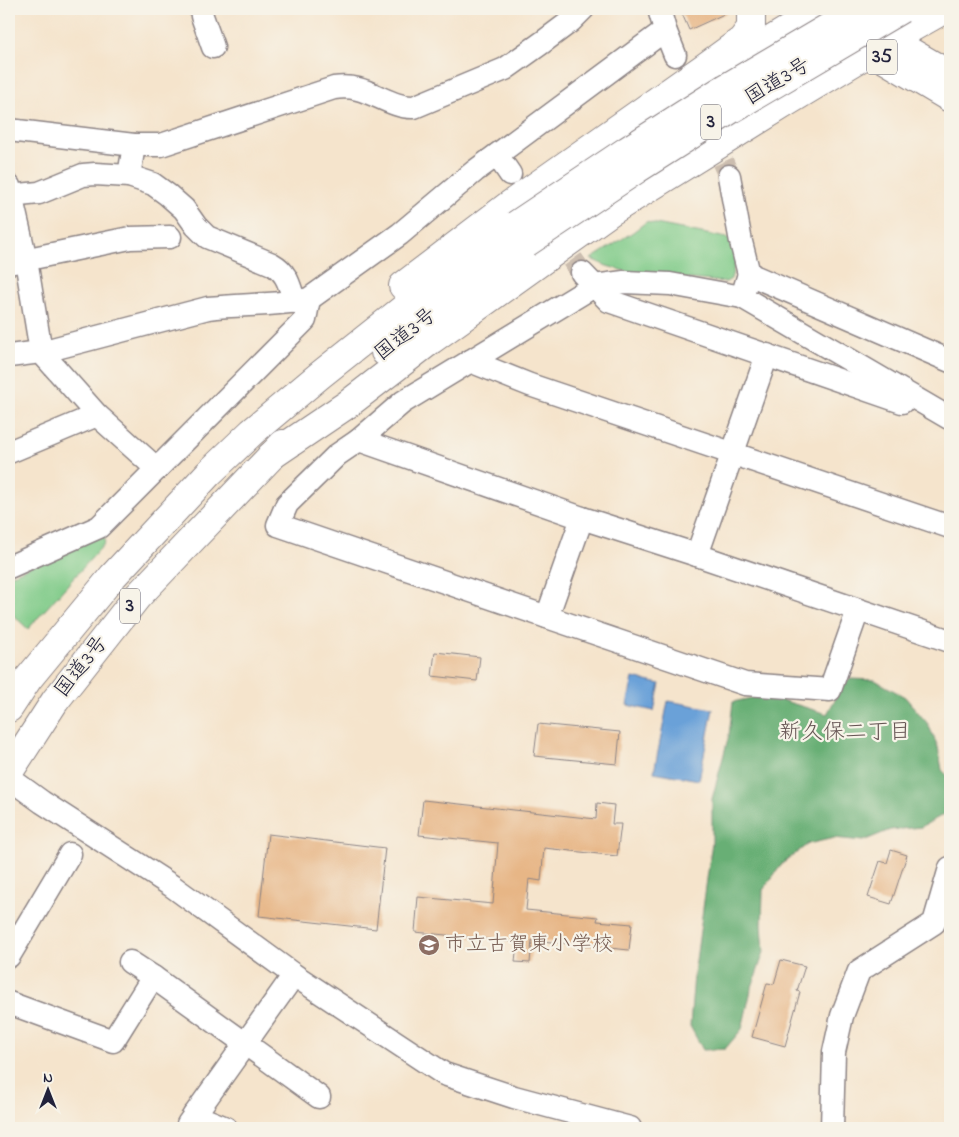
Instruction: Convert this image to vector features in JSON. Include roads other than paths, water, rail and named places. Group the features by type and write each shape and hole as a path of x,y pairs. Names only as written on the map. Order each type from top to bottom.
{"main road":[{"path":"252,432 306,365 413,278 508,206 742,40 750,28 751,9"},
{"name":"国道3号","path":"9,772 55,701 138,597 333,392 521,234 628,150 719,92 860,9"},
{"name":"国道3号","path":"9,708 28,679 113,576 209,474 252,432 417,298 521,234 637,169 730,110 901,9"},
{"path":"271,456 348,404 439,334 610,212 881,45 945,9"},
{"path":"549,177 818,10"},
{"name":"35","path":"818,10 881,45 950,75"},
{"name":"35","path":"881,45 950,98"}],"street":[{"path":"202,9 202,16 213,47"},
{"path":"9,130 134,145 161,145 334,88 347,87 358,89 406,107 414,107 504,69 550,37 583,9"},
{"path":"9,356 41,352 208,308 302,301 400,234 662,19 675,55"},
{"path":"129,176 134,145"},
{"path":"497,155 510,174"},
{"path":"9,567 99,527 157,469 305,320 302,301 279,268 206,237 184,209 154,184 129,176 95,174 83,175 39,194 9,192 17,261 41,352 97,415 157,469"},
{"path":"729,176 740,242 749,274 742,296"},
{"path":"17,261 130,238 170,238"},
{"path":"749,274 950,361"},
{"path":"588,279 609,301 950,419"},
{"path":"858,610 830,690 745,684 278,525 287,504 337,455 359,440 404,402 470,361 588,279 670,284 742,296 950,419"},
{"path":"698,555 766,355"},
{"path":"470,361 530,386 950,527"},
{"path":"9,452 97,415"},
{"path":"359,440 582,518 698,555 950,641"},
{"path":"546,617 582,518"},
{"path":"9,778 42,802 172,886 294,975 444,1074 514,1097 630,1128"},
{"path":"9,956 70,854"},
{"path":"832,1128 834,1052 842,1016 859,971 942,921 950,868"},
{"path":"130,962 319,1097"},
{"path":"226,1128 191,1122 294,975"},
{"path":"9,1003 112,1041 153,977"}],"water":[{"path":"633,678 660,684 654,711 627,705"},
{"path":"668,701 713,709 699,780 654,772"}],"tunnel":[{"path":"709,132 729,176"},
{"path":"553,233 582,273"}],"place":[{"name":"市立古賀東小学校","path":"429,945"}],"district":[{"name":"新久保二丁目","path":"845,733"}]}
